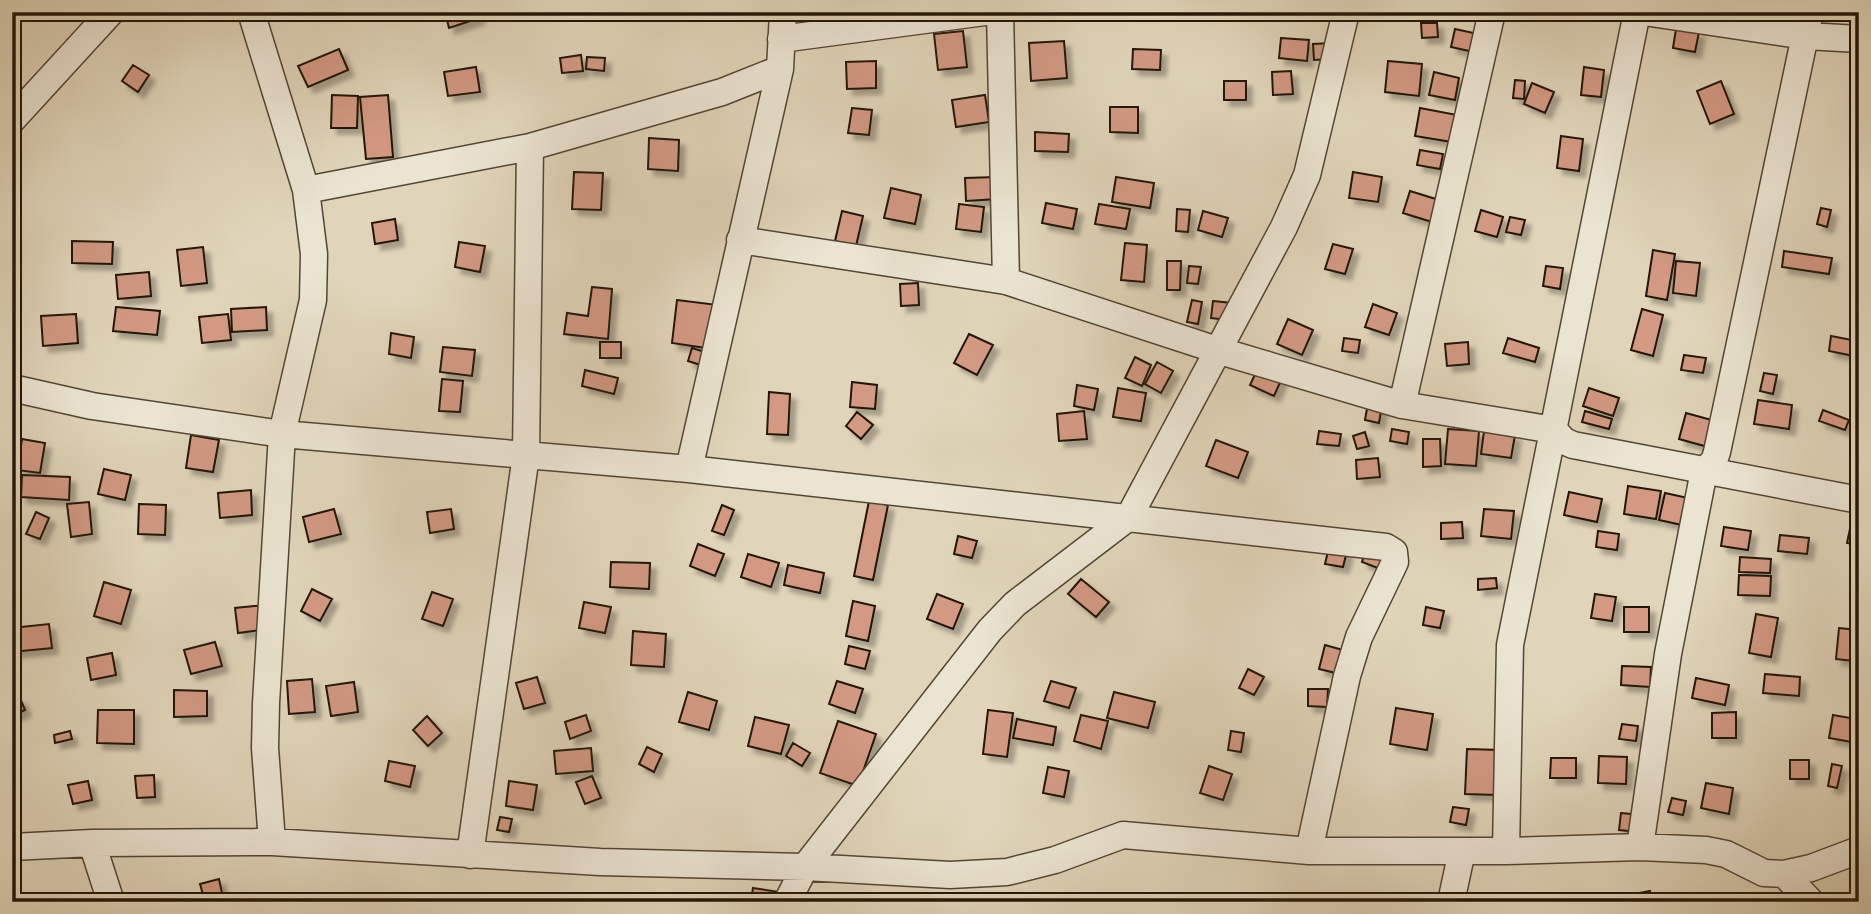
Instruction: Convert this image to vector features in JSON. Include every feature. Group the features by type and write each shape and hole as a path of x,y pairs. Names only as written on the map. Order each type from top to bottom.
{"street":[{"path":"12,120 111,12"},
{"path":"251,12 306,190 314,254 313,300 282,434 265,714 272,842"},
{"path":"689,469 780,69 783,12"},
{"path":"781,39 985,12"},
{"path":"1000,12 1006,281"},
{"path":"788,902 805,867 990,630 1015,604 1129,517 1220,351 1284,227 1307,175 1346,12"},
{"path":"1402,405 1492,12"},
{"path":"1506,851 1510,645 1637,12"},
{"path":"1644,12 1808,24 1859,39"},
{"path":"1640,847 1668,654 1704,471 1714,461 1717,452 1808,24"},
{"path":"306,190 530,147 722,92 780,69"},
{"path":"470,855 526,455 530,147"},
{"path":"740,240 1006,281 1220,351 1402,405 1554,430 1573,445 1859,500"},
{"path":"12,388 92,406 282,434 689,469 1386,547 1394,552 1395,562 1359,637 1347,676 1309,851"},
{"path":"12,847 92,843 272,842 600,862 805,867 950,875 1007,872 1055,860 1123,835 1309,851 1506,851 1640,847 1716,852 1726,854 1764,873 1784,874 1811,868 1859,850"},
{"path":"92,843 111,902"},
{"path":"1451,902 1462,851"},
{"path":"1784,874 1811,902"}],"building":[{"path":"445,12 477,12 479,18 449,28"},
{"path":"1421,23 1437,23 1438,37 1422,38"},
{"path":"1455,29 1478,34 1474,52 1451,47"},
{"path":"1676,29 1699,32 1695,52 1673,48"},
{"path":"963,31 967,67 938,70 934,34"},
{"path":"1281,38 1309,40 1307,61 1279,58"},
{"path":"1064,41 1067,78 1031,81 1029,43"},
{"path":"1330,43 1331,59 1314,60 1313,44"},
{"path":"339,49 348,70 308,87 298,66"},
{"path":"1133,49 1161,50 1160,70 1132,69"},
{"path":"581,55 583,71 562,73 560,58"},
{"path":"587,57 605,58 604,71 586,69"},
{"path":"876,61 876,88 847,89 846,62"},
{"path":"1388,61 1422,64 1419,96 1385,92"},
{"path":"133,65 149,75 138,92 122,81"},
{"path":"476,67 480,92 448,96 444,72"},
{"path":"1584,67 1604,70 1601,97 1581,95"},
{"path":"1291,71 1293,94 1273,95 1272,72"},
{"path":"1434,72 1459,78 1455,100 1429,95"},
{"path":"1515,80 1525,81 1524,99 1513,98"},
{"path":"1224,81 1246,81 1246,100 1224,100"},
{"path":"1721,81 1734,114 1710,124 1697,91"},
{"path":"1532,83 1554,92 1545,113 1524,104"},
{"path":"332,95 358,96 357,128 331,128"},
{"path":"388,95 393,157 366,159 360,97"},
{"path":"985,95 989,122 956,127 952,100"},
{"path":"1110,107 1138,107 1138,133 1110,132"},
{"path":"852,108 872,110 869,135 848,133"},
{"path":"1420,108 1457,115 1452,142 1415,136"},
{"path":"1035,132 1069,134 1068,152 1035,151"},
{"path":"1561,136 1583,139 1579,171 1557,168"},
{"path":"649,138 679,140 678,171 648,169"},
{"path":"1420,150 1443,154 1440,169 1417,165"},
{"path":"574,172 603,173 601,210 572,209"},
{"path":"1353,172 1382,177 1378,202 1349,198"},
{"path":"996,177 997,199 966,201 965,178"},
{"path":"1116,177 1154,183 1150,208 1112,202"},
{"path":"891,188 921,195 915,224 884,218"},
{"path":"1410,191 1439,200 1432,222 1403,213"},
{"path":"1046,203 1077,209 1073,229 1042,223"},
{"path":"959,204 984,207 981,232 956,229"},
{"path":"1099,204 1130,209 1126,229 1095,224"},
{"path":"1821,208 1831,210 1827,227 1817,224"},
{"path":"1177,209 1190,210 1188,232 1176,231"},
{"path":"1481,210 1503,217 1497,237 1475,231"},
{"path":"842,211 863,216 856,246 835,241"},
{"path":"1203,211 1228,218 1222,237 1198,230"},
{"path":"1510,217 1525,220 1521,235 1506,232"},
{"path":"395,219 398,240 375,244 372,223"},
{"path":"72,241 113,242 112,264 72,263"},
{"path":"459,242 485,246 480,272 455,267"},
{"path":"1125,243 1147,245 1144,282 1121,280"},
{"path":"1333,244 1353,249 1345,274 1325,269"},
{"path":"203,247 207,283 181,286 177,250"},
{"path":"1653,250 1675,254 1667,300 1646,296"},
{"path":"1784,251 1832,258 1829,274 1782,267"},
{"path":"1167,261 1181,261 1180,290 1167,290"},
{"path":"1676,261 1700,263 1696,296 1673,293"},
{"path":"1189,266 1201,267 1198,284 1187,283"},
{"path":"1546,266 1563,268 1560,289 1543,286"},
{"path":"149,272 151,296 118,299 116,275"},
{"path":"918,283 919,305 901,306 900,284"},
{"path":"592,287 612,289 608,339 564,334 567,313 588,316"},
{"path":"677,300 718,305 713,349 672,343"},
{"path":"1192,300 1202,302 1198,324 1187,322"},
{"path":"1213,301 1232,303 1229,320 1211,318"},
{"path":"1373,304 1397,313 1389,335 1365,327"},
{"path":"116,307 160,311 157,335 113,331"},
{"path":"266,307 267,330 232,332 231,309"},
{"path":"1642,309 1663,315 1653,356 1631,350"},
{"path":"76,314 78,343 43,346 41,316"},
{"path":"228,314 231,340 202,343 199,317"},
{"path":"1288,319 1313,330 1302,355 1277,344"},
{"path":"391,333 414,337 411,358 389,354"},
{"path":"969,334 993,345 977,375 954,363"},
{"path":"1831,336 1857,341 1854,356 1829,351"},
{"path":"1344,338 1360,340 1358,353 1342,351"},
{"path":"1508,338 1539,348 1535,362 1503,353"},
{"path":"600,342 621,342 621,358 600,358"},
{"path":"1468,342 1469,364 1447,366 1445,344"},
{"path":"443,347 475,350 472,376 440,372"},
{"path":"692,348 711,354 707,367 688,361"},
{"path":"1684,355 1706,358 1703,373 1681,370"},
{"path":"1135,357 1151,365 1142,386 1125,378"},
{"path":"1157,362 1173,371 1161,393 1145,384"},
{"path":"1258,368 1282,378 1274,396 1250,385"},
{"path":"585,370 618,378 614,394 582,386"},
{"path":"1764,373 1777,375 1773,394 1760,391"},
{"path":"442,379 463,381 460,412 439,411"},
{"path":"852,382 877,385 875,409 850,407"},
{"path":"1077,385 1098,389 1094,410 1074,406"},
{"path":"1118,388 1146,393 1141,421 1113,417"},
{"path":"1589,388 1619,398 1613,416 1583,406"},
{"path":"769,392 790,394 788,435 767,434"},
{"path":"1758,400 1792,405 1789,429 1754,424"},
{"path":"1368,403 1382,405 1379,423 1365,420"},
{"path":"1823,410 1849,420 1845,430 1819,421"},
{"path":"1084,411 1087,439 1059,441 1057,414"},
{"path":"1585,411 1612,419 1609,429 1582,422"},
{"path":"857,412 873,425 861,439 846,426"},
{"path":"1686,413 1715,421 1708,447 1679,439"},
{"path":"1392,429 1409,432 1407,444 1390,441"},
{"path":"1448,429 1479,431 1476,466 1445,464"},
{"path":"1319,431 1341,434 1339,446 1317,444"},
{"path":"1484,431 1515,435 1511,458 1481,454"},
{"path":"1365,432 1369,446 1357,449 1353,436"},
{"path":"191,435 219,440 213,472 186,468"},
{"path":"22,439 45,443 40,473 17,470"},
{"path":"1423,439 1440,439 1441,466 1423,467"},
{"path":"1216,440 1248,452 1238,478 1206,466"},
{"path":"1378,458 1380,477 1357,479 1356,460"},
{"path":"104,469 131,475 125,500 98,494"},
{"path":"22,475 70,477 69,500 21,497"},
{"path":"1628,486 1661,491 1656,519 1624,514"},
{"path":"251,490 252,515 220,518 218,493"},
{"path":"1569,492 1602,499 1597,522 1564,515"},
{"path":"1665,493 1688,498 1682,525 1659,520"},
{"path":"869,501 888,505 873,580 854,576"},
{"path":"89,502 92,534 71,537 67,504"},
{"path":"139,504 166,505 165,535 138,534"},
{"path":"722,505 734,510 724,535 712,531"},
{"path":"334,509 341,534 309,542 303,517"},
{"path":"451,509 454,529 430,533 427,512"},
{"path":"1484,509 1514,511 1511,539 1481,536"},
{"path":"36,512 49,518 40,539 26,534"},
{"path":"1853,514 1859,516 1859,545 1847,543"},
{"path":"1462,522 1463,538 1441,539 1441,523"},
{"path":"1724,527 1751,531 1748,550 1721,546"},
{"path":"1598,531 1619,534 1617,550 1596,547"},
{"path":"1780,535 1809,538 1807,554 1778,551"},
{"path":"958,536 977,541 972,558 954,554"},
{"path":"698,544 724,554 715,576 690,566"},
{"path":"1329,547 1347,551 1343,567 1325,564"},
{"path":"1366,549 1388,557 1383,570 1362,562"},
{"path":"748,554 779,563 771,587 741,577"},
{"path":"1740,557 1771,559 1770,573 1739,572"},
{"path":"611,562 650,563 649,589 610,587"},
{"path":"788,565 824,573 820,593 784,585"},
{"path":"1739,575 1771,576 1770,596 1738,595"},
{"path":"1496,578 1497,588 1478,590 1478,579"},
{"path":"1081,579 1109,602 1096,617 1068,594"},
{"path":"104,582 131,590 121,624 94,616"},
{"path":"312,589 332,599 320,621 301,611"},
{"path":"432,592 453,599 443,626 422,619"},
{"path":"937,594 963,604 953,629 927,619"},
{"path":"1595,594 1616,597 1612,621 1591,618"},
{"path":"853,601 875,606 868,641 846,636"},
{"path":"584,602 611,607 605,633 579,628"},
{"path":"265,605 268,629 238,633 235,608"},
{"path":"1426,607 1444,611 1440,628 1423,625"},
{"path":"1624,607 1649,607 1649,632 1624,632"},
{"path":"1756,614 1778,618 1771,657 1749,653"},
{"path":"49,624 52,648 12,652 12,628"},
{"path":"1839,628 1857,630 1854,661 1836,659"},
{"path":"633,631 666,634 664,667 631,665"},
{"path":"215,642 222,666 191,674 184,650"},
{"path":"1325,645 1350,652 1344,675 1319,669"},
{"path":"849,646 870,651 865,669 845,664"},
{"path":"112,653 116,675 91,680 87,658"},
{"path":"1622,666 1651,667 1650,687 1621,685"},
{"path":"1248,669 1264,677 1254,695 1239,688"},
{"path":"1765,674 1800,677 1799,696 1763,693"},
{"path":"537,677 545,703 524,709 516,683"},
{"path":"1696,678 1729,685 1725,705 1692,698"},
{"path":"312,679 315,712 289,714 287,681"},
{"path":"837,681 863,689 855,713 829,704"},
{"path":"1051,681 1076,688 1069,708 1044,701"},
{"path":"354,682 358,712 331,716 326,686"},
{"path":"1308,689 1328,689 1327,707 1308,706"},
{"path":"174,690 207,691 207,716 174,717"},
{"path":"688,692 717,701 709,730 679,722"},
{"path":"1114,692 1155,702 1148,728 1107,718"},
{"path":"20,698 25,710 13,716 12,701"},
{"path":"1396,708 1433,714 1427,750 1390,744"},
{"path":"98,710 134,710 134,744 97,743"},
{"path":"988,710 1013,713 1007,757 983,754"},
{"path":"1736,712 1736,738 1712,738 1712,713"},
{"path":"586,715 591,731 570,739 565,722"},
{"path":"1081,715 1108,721 1101,749 1074,741"},
{"path":"1833,715 1856,719 1852,742 1829,738"},
{"path":"427,716 442,733 428,746 413,730"},
{"path":"755,717 789,725 781,754 748,746"},
{"path":"1017,719 1056,727 1053,745 1013,738"},
{"path":"838,721 876,734 858,786 820,773"},
{"path":"1622,724 1638,726 1636,741 1619,739"},
{"path":"70,731 72,739 55,743 54,735"},
{"path":"1231,731 1244,733 1241,752 1228,750"},
{"path":"793,743 810,753 802,766 786,756"},
{"path":"647,747 662,754 654,772 639,764"},
{"path":"591,748 593,771 556,774 554,751"},
{"path":"1467,749 1500,750 1498,795 1465,794"},
{"path":"1599,756 1627,757 1626,784 1598,783"},
{"path":"1551,758 1576,758 1576,778 1550,778"},
{"path":"1852,758 1859,759 1859,779 1850,778"},
{"path":"1790,760 1809,760 1809,779 1790,779"},
{"path":"389,761 415,766 410,787 385,781"},
{"path":"1832,764 1842,766 1837,788 1828,786"},
{"path":"1209,766 1232,774 1223,800 1200,793"},
{"path":"1048,767 1069,771 1064,797 1043,793"},
{"path":"154,775 155,797 137,798 135,776"},
{"path":"592,776 601,798 585,804 576,782"},
{"path":"88,781 92,800 73,804 68,785"},
{"path":"509,781 537,785 533,810 506,806"},
{"path":"1706,783 1733,788 1729,814 1701,808"},
{"path":"1672,798 1686,801 1683,815 1668,812"},
{"path":"1453,807 1469,809 1466,825 1450,822"},
{"path":"1621,813 1641,815 1639,832 1619,830"},
{"path":"500,817 512,819 509,832 497,830"},
{"path":"219,879 224,902 205,902 200,884"},
{"path":"753,888 779,892 777,902 751,901"},
{"path":"1650,891 1652,902 1635,902 1634,894"}]}
